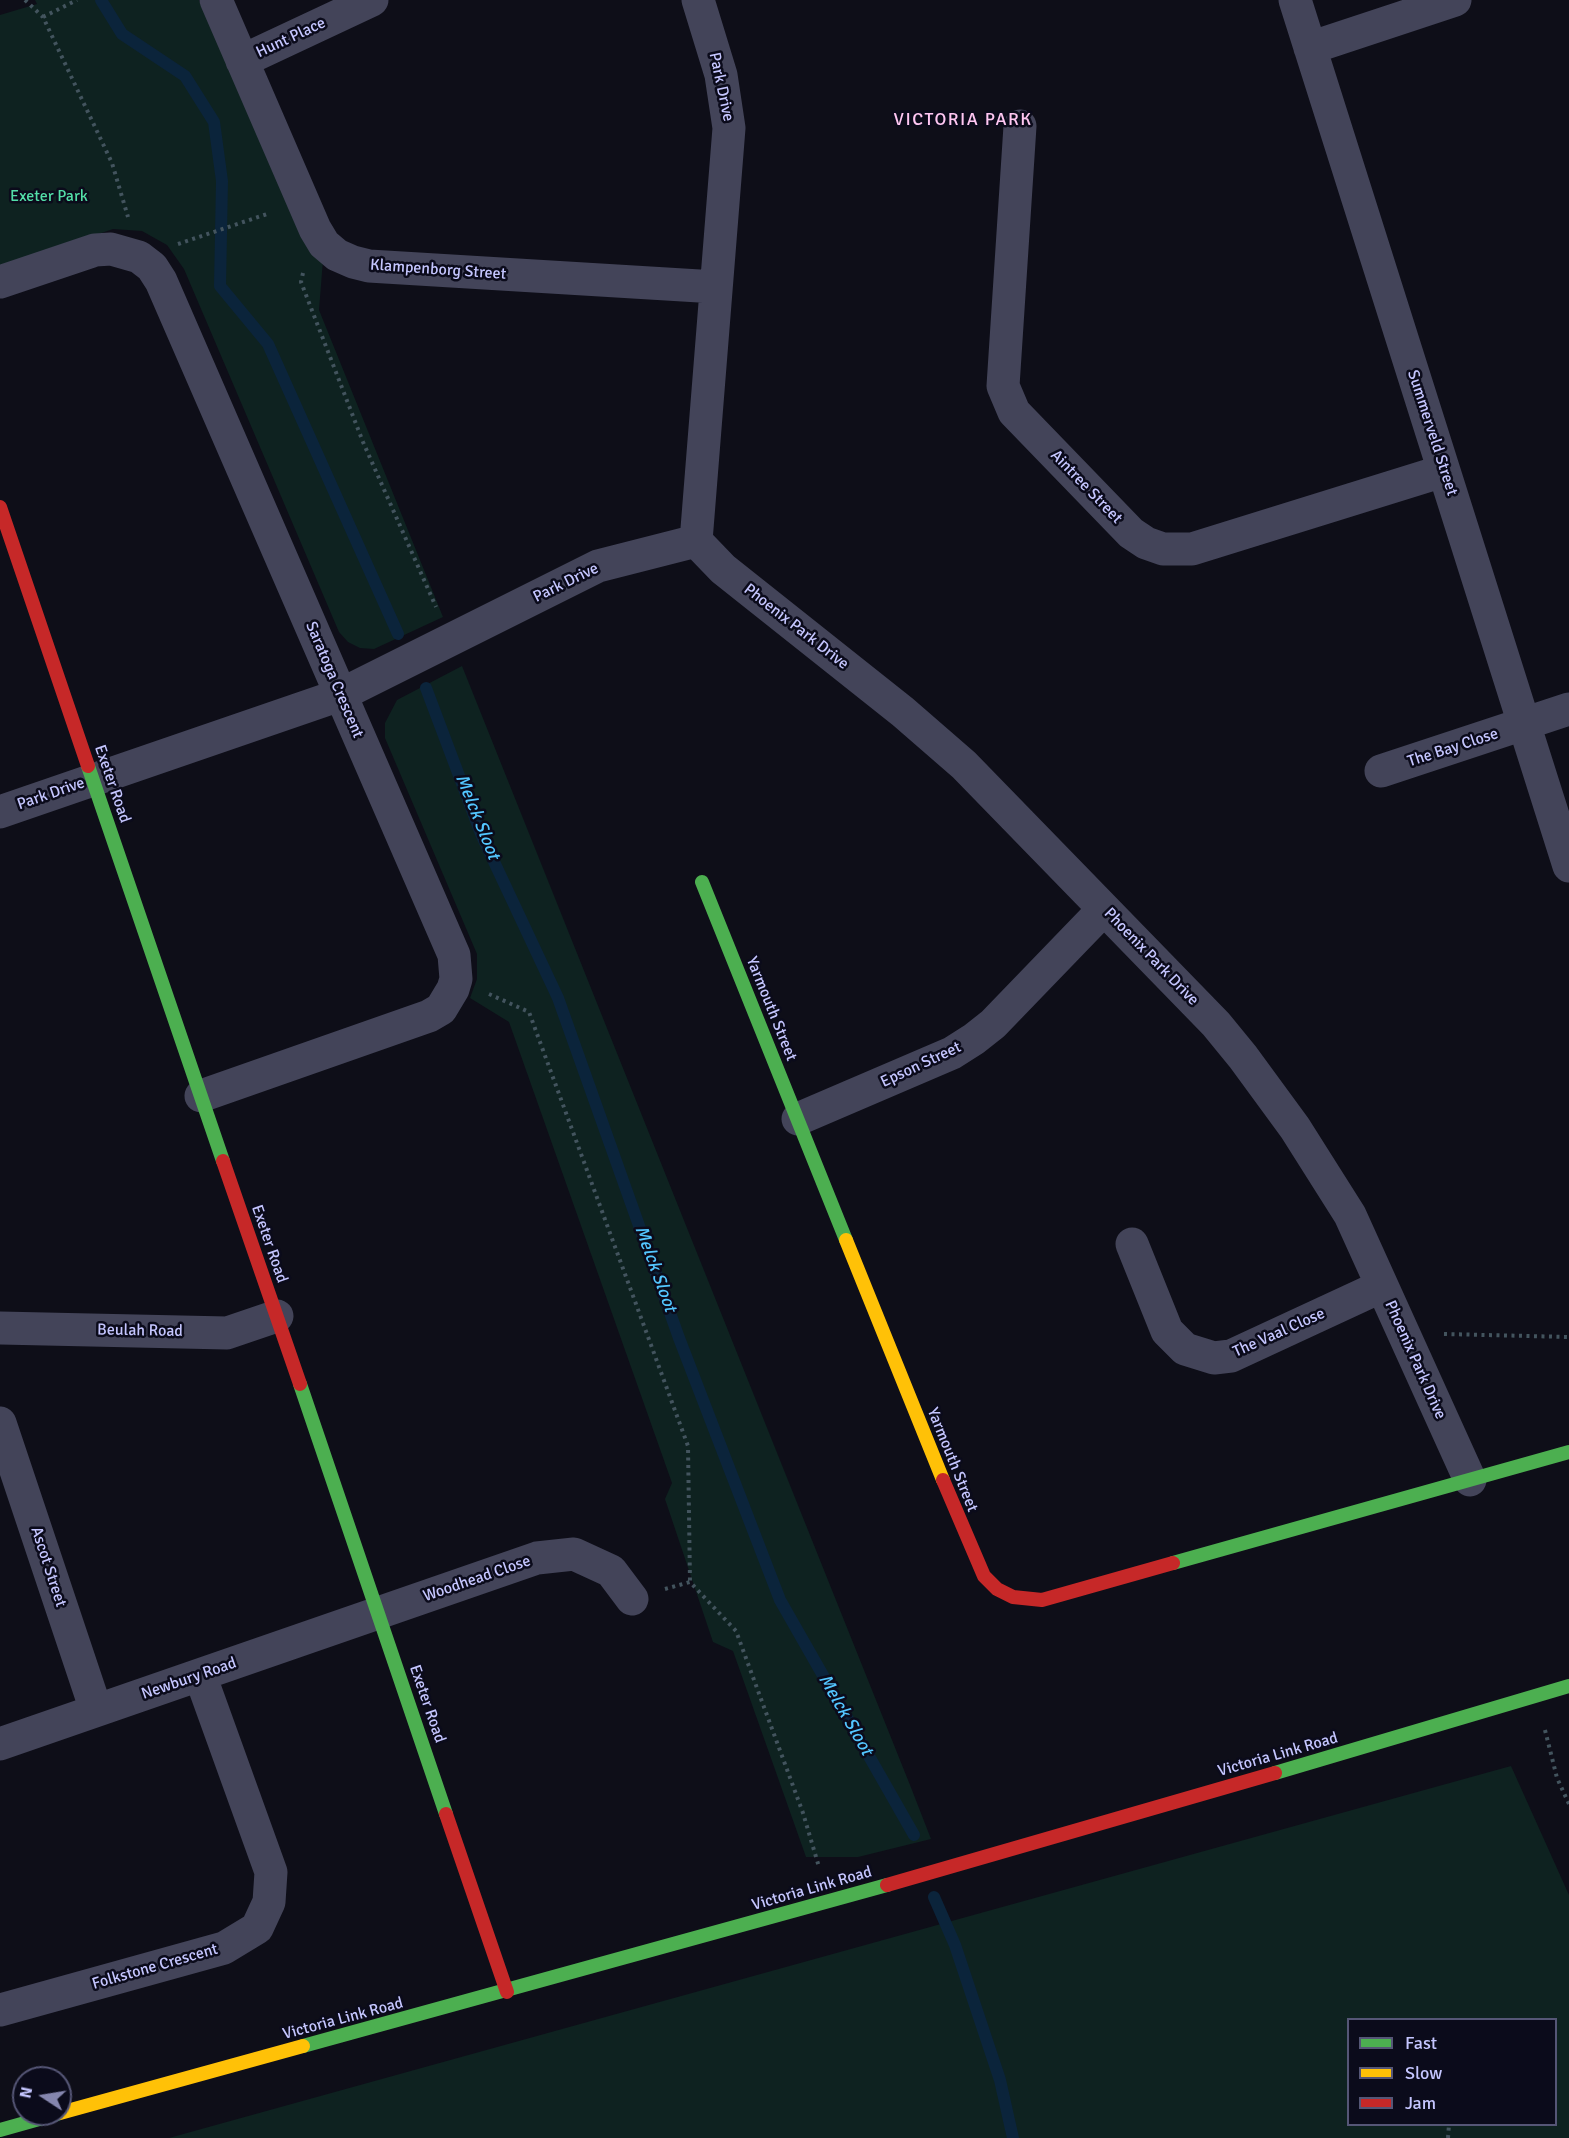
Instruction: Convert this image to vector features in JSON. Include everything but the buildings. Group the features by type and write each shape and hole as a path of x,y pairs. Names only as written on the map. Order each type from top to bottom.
{"street":[{"name":"Klampenborg Street","path":"216,0 309,215 324,244 337,255 369,266 716,287"},
{"name":"Hunt Place","path":"242,61 372,0"},
{"name":"Park Drive","path":"0,812 340,695 598,566 696,541 729,128 722,75 698,0"},
{"name":"Summerveld Street","path":"1295,0 1569,866"},
{"path":"1310,48 1455,0"},
{"name":"Aintree Street","path":"1020,126 1003,386 1014,412 1131,533 1146,543 1163,549 1192,549 1443,471"},
{"path":"0,282 95,250 111,249 139,257"},
{"name":"Saratoga Crescent","path":"139,257 152,267 161,281 454,955 456,979"},
{"name":"Exeter Road","path":"0,507 507,1992"},
{"name":"Phoenix Park Drive","path":"696,541 723,569 903,712 964,765 1216,1024 1270,1091 1350,1215 1470,1480"},
{"name":"The Bay Close","path":"1381,771 1569,709"},
{"name":"Yarmouth Street","path":"702,882 975,1560 984,1576 997,1589 1013,1597 1042,1600 1470,1480"},
{"name":"Epson Street","path":"798,1119 952,1053 974,1039 993,1024 1104,909"},
{"path":"201,1096 429,1016 441,1009 456,979"},
{"name":"The Vaal Close","path":"1132,1244 1167,1331 1185,1349 1214,1358 1232,1356 1382,1286"},
{"name":"Beulah Road","path":"0,1328 227,1333 277,1316"},
{"name":"Ascot Street","path":"0,1423 96,1710"},
{"path":"1470,1480 1569,1452"},
{"name":"Woodhead Close","path":"378,1614 537,1558 574,1554 611,1571 632,1599"},
{"name":"Newbury Road","path":"0,1744 378,1614"},
{"name":"Folkstone Crescent","path":"0,2010 224,1948 257,1928 268,1902 271,1872 200,1675"},
{"name":"Victoria Link Road","path":"72,2110 830,1902 1569,1686"},
{"name":"Victoria Link Road","path":"0,2130 15,2126"}],"path":[{"path":"25,0 43,17 112,163 139,257 309,215 301,282 363,442 450,641"},
{"path":"43,17 77,0"},
{"path":"456,979 529,1012 688,1446 690,1582 736,1630 802,1814 830,1902"},
{"path":"1402,1333 1569,1337"},
{"path":"632,1599 690,1582"},
{"path":"1537,1696 1557,1778 1569,1803"}],"green space":[{"name":"Exeter Park","path":"35,0 199,0 302,236 323,260 319,310 443,617 374,649 360,648 348,642 339,632 184,269 167,245 142,231 113,229 0,268 0,15 37,4"},
{"path":"462,666 931,1839 858,1857 806,1857 733,1651 713,1642 665,1499 672,1483 509,1022 470,998 477,979 477,954 385,738 385,723 397,700"},
{"path":"1511,1766 1569,1895 1569,2138 169,2138"}],"waterway":[{"path":"101,0 122,34 185,76 214,122 222,181 220,286 268,344 398,634"},
{"name":"Melck Sloot","path":"426,688 481,834 558,998 679,1338 780,1600 914,1835"},
{"name":"Melck Sloot","path":"934,1897 955,1945 1000,2080 1013,2138"}],"traffic: fast":[{"path":"88,766 223,1161"},
{"path":"702,882 846,1240"},
{"path":"300,1384 446,1814"},
{"path":"1173,1563 1569,1452"},
{"path":"1275,1773 1569,1686"},
{"path":"303,2046 887,1885"},
{"path":"0,2130 14,2126"}],"traffic: slow":[{"path":"846,1240 943,1480"},
{"path":"72,2110 303,2046"}],"traffic: jam":[{"path":"0,507 88,766"},
{"path":"223,1161 300,1384"},
{"path":"943,1480 984,1576 997,1589 1013,1597 1042,1600 1173,1563"},
{"path":"887,1885 1275,1773"},
{"path":"446,1814 507,1992"}],"district":[{"name":"VICTORIA PARK","path":"963,120"}]}
